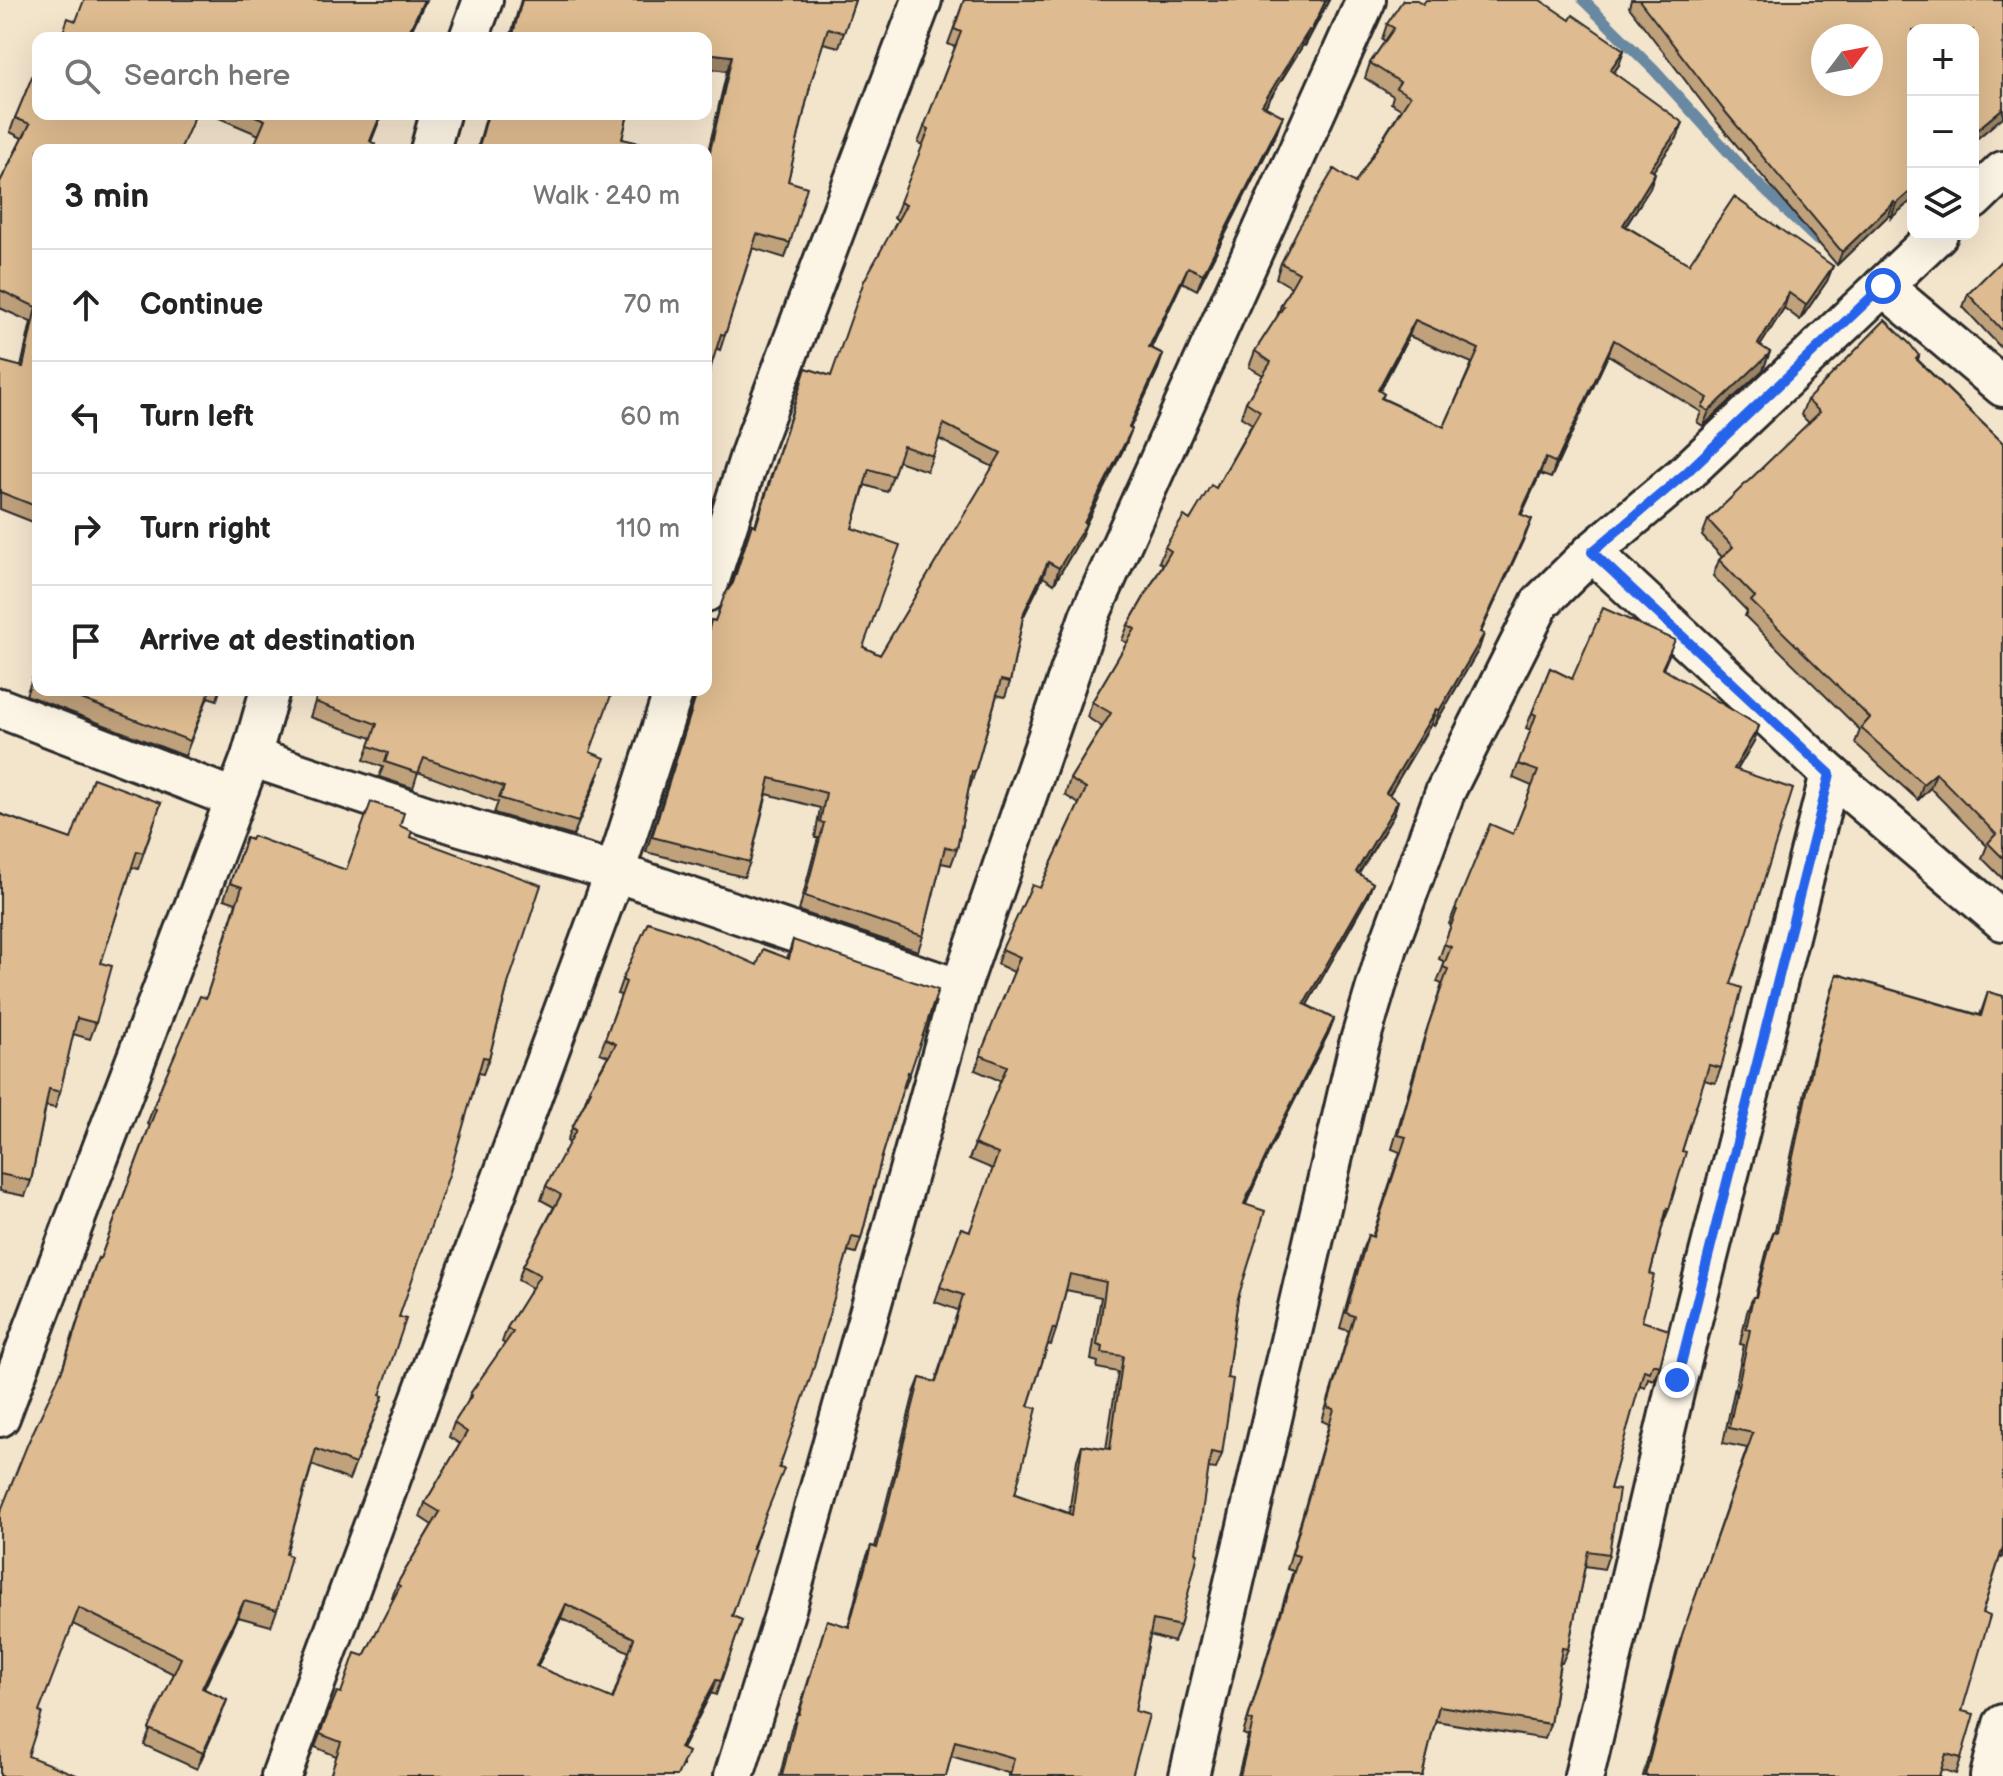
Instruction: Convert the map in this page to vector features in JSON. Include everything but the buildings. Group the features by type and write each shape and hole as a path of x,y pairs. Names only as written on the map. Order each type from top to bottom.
{"street":[{"path":"471,32 483,0"},
{"path":"712,573 752,449 922,0"},
{"path":"734,1776 786,1609 960,989 1089,617 1366,0"},
{"path":"432,144 438,120"},
{"path":"1979,194 2003,171"},
{"path":"1189,1776 1359,1044 1388,947 1445,792 1540,603 1592,552 1686,473 1932,240"},
{"path":"1883,286 2003,387"},
{"path":"1592,552 1830,774 2003,921"},
{"path":"0,1417 251,757 268,696"},
{"path":"281,1776 615,872 672,696"},
{"path":"0,708 233,798"},
{"path":"251,757 434,818 615,872 960,989"},
{"path":"1584,1776 1677,1380 1830,774"},
{"path":"1990,1776 2003,1724"}],"waterway":[{"path":"1583,0 1654,70 1750,176 1817,240"}],"route":[{"path":"1677,1380 1830,774 1592,552 1686,473 1883,286"}]}
